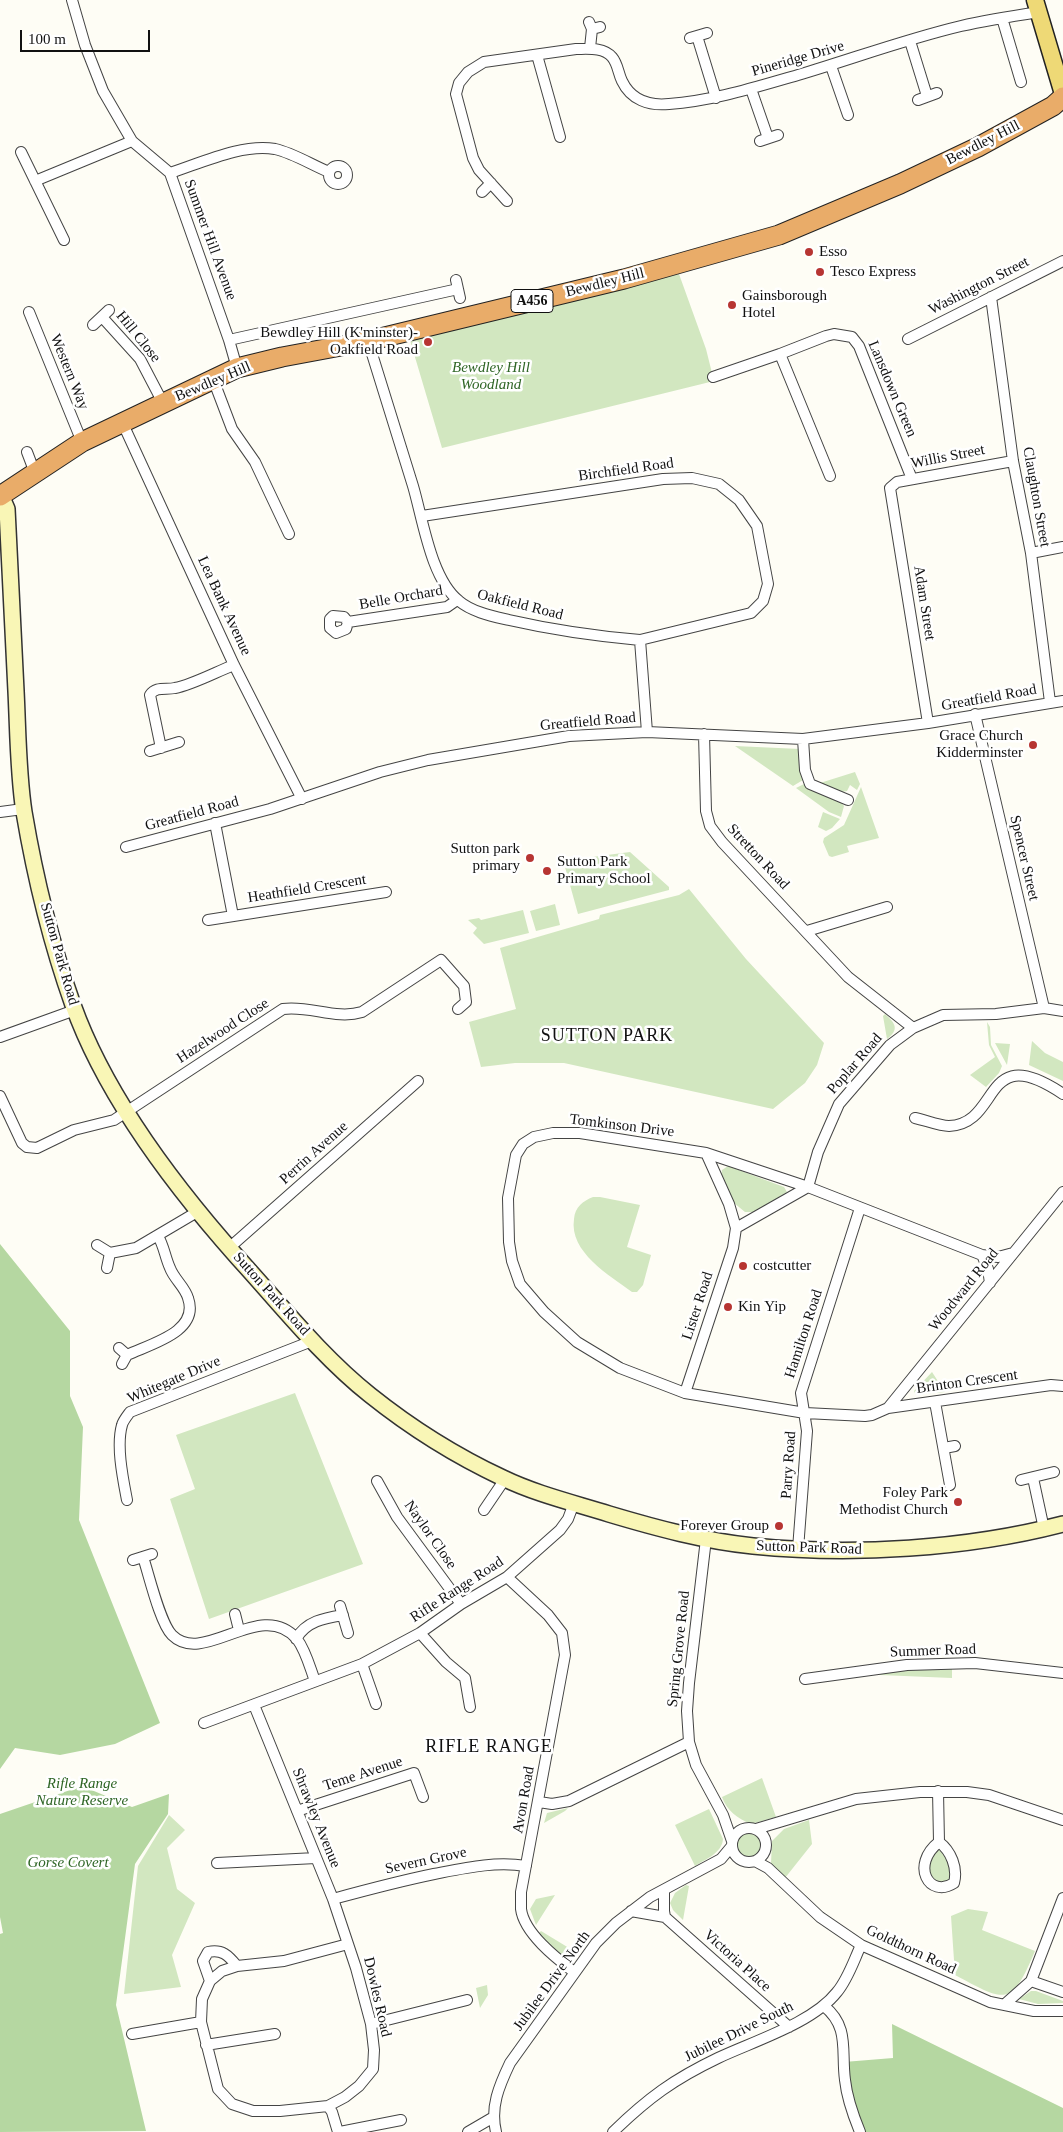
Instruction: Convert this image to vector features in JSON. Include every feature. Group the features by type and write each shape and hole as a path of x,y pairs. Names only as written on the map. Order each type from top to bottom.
{"highway":[{"name":"Bewdley Hill","path":"0,495 82,442 237,368 282,357 368,341 624,279 779,234 891,188 978,147 1005,133 1063,96"}],"main road":[{"path":"1037,6 1063,96"},
{"name":"Sutton Park Road","path":"0,495 7,509 23,809 56,954 75,1010 96,1056 127,1112 197,1212 331,1362 371,1396 409,1423 505,1479 641,1524 706,1539 753,1546 872,1550 955,1544 1063,1524"}],"street":[{"name":"Summer Hill Avenue","path":"72,0 85,45 103,91 132,141 170,173 229,340 237,368"},
{"name":"Pineridge Drive","path":"507,201 479,170 473,158 456,94 459,83 468,72 484,62 590,48 604,51 612,56 617,65 621,81 627,90 642,102 670,104 716,98 751,89 960,26 1002,18 1037,6"},
{"path":"1002,18 1021,82"},
{"path":"590,48 594,26"},
{"path":"698,36 716,98"},
{"path":"910,41 927,96"},
{"path":"537,55 552,122 560,137"},
{"path":"831,66 848,115"},
{"path":"751,89 764,140 778,134"},
{"path":"35,181 132,141"},
{"path":"170,173 240,150 264,148 277,150 329,172"},
{"path":"21,152 64,240"},
{"path":"482,192 491,183"},
{"name":"Washington Street","path":"908,339 1063,261"},
{"name":"Bewdley Hill","path":"229,340 458,289"},
{"name":"Claughton Street","path":"991,297 1013,460 1031,553 1050,702"},
{"name":"Western Way","path":"29,312 82,442"},
{"name":"Hill Close","path":"93,325 106,313 140,359 163,403"},
{"name":"Lansdown Green","path":"713,377 834,334 852,337 859,346 912,479"},
{"name":"Oakfield Road","path":"368,341 430,547 439,572 450,592 467,607 538,627 584,635 640,640"},
{"path":"780,354 830,476"},
{"path":"213,378 232,429 255,462 289,534"},
{"name":"Lea Bank Avenue","path":"123,424 234,665 302,799"},
{"path":"27,452 35,473"},
{"name":"Willis Street","path":"890,488 897,482 1013,460"},
{"name":"Birchfield Road","path":"422,516 663,479 692,478 718,484 739,500 757,526 768,584 764,602 751,613 640,640"},
{"name":"Adam Street","path":"890,488 928,723"},
{"path":"1031,553 1063,547"},
{"name":"Belle Orchard","path":"348,622 447,607 458,600"},
{"path":"640,640 647,732"},
{"path":"161,748 151,704 150,695 153,691 160,688 176,688 234,665"},
{"name":"Greatfield Road","path":"126,847 270,810 380,772 437,758 569,736 647,732 803,739 928,723 1063,701"},
{"name":"Spencer Street","path":"975,714 1044,1008"},
{"name":"Stretton Road","path":"704,734 705,796 710,826 722,842 848,977 913,1028"},
{"path":"803,739 805,770 810,784 848,800"},
{"path":"150,751 179,742"},
{"path":"0,812 23,809"},
{"name":"Heathfield Crescent","path":"215,823 234,916"},
{"name":"Heathfield Crescent","path":"208,920 386,892"},
{"path":"807,931 887,907"},
{"name":"Hazelwood Close","path":"0,1096 22,1143 27,1147 37,1148 74,1130 102,1125 127,1112 278,1012 294,1008 351,1015 362,1012 420,968 441,960 464,986 466,1002 458,1009"},
{"name":"Poplar Road","path":"808,1187 818,1152 839,1104 890,1045 913,1028 942,1015 996,1014 1044,1008 1063,1011"},
{"path":"0,1037 75,1010"},
{"path":"915,1118 948,1126 965,1122 976,1113 999,1082 1007,1077 1031,1076 1045,1081 1063,1094"},
{"name":"Perrin Avenue","path":"230,1248 418,1081"},
{"name":"Tomkinson Drive","path":"888,1408 865,1416 805,1413 685,1393 620,1368 577,1342 544,1312 520,1284 512,1261 509,1242 508,1198 516,1155 523,1144 534,1137 553,1133 580,1133 706,1153 808,1187 982,1255 998,1257 1013,1253"},
{"name":"Lister Road","path":"685,1393 733,1248 736,1228 729,1204 706,1153"},
{"path":"736,1228 808,1187"},
{"name":"Woodward Road","path":"888,1408 1063,1192"},
{"name":"Hamilton Road","path":"805,1413 801,1393 860,1208"},
{"path":"97,1245 110,1253 136,1248 197,1212"},
{"path":"119,1348 125,1359 178,1331 187,1321 190,1310 188,1298 170,1268 163,1244 158,1236"},
{"path":"107,1268 110,1253"},
{"path":"982,1255 988,1269 990,1283"},
{"name":"Whitegate Drive","path":"127,1500 121,1464 121,1437 122,1424 130,1412 312,1341"},
{"name":"Brinton Crescent","path":"1051,1385 1063,1379"},
{"name":"Brinton Crescent","path":"888,1408 1051,1385 1063,1386"},
{"path":"935,1402 950,1485"},
{"name":"Parry Road","path":"798,1548 808,1431 805,1413"},
{"path":"944,1448 955,1446"},
{"path":"1021,1480 1054,1472"},
{"path":"1033,1478 1044,1528"},
{"path":"484,1510 505,1479"},
{"name":"Naylor Close","path":"377,1481 397,1517 461,1604"},
{"name":"Rifle Range Road","path":"204,1723 362,1664 420,1633 461,1604 507,1577 560,1530 568,1519 574,1503"},
{"name":"Spring Grove Road","path":"706,1539 689,1683 687,1710 689,1742 696,1765 722,1815 732,1844"},
{"path":"143,1557 165,1625 177,1640 198,1645 239,1630 274,1627 282,1629 296,1639 304,1652 315,1681"},
{"name":"Avon Road","path":"507,1577 548,1615 562,1633 565,1655 521,1892 521,1910 526,1922 546,1948 574,1972"},
{"path":"296,1639 300,1632 320,1619 341,1611 348,1633"},
{"path":"234,1614 239,1630"},
{"path":"420,1633 446,1662 466,1678 470,1707"},
{"name":"Summer Road","path":"805,1680 907,1664 975,1663 1063,1673"},
{"path":"362,1664 376,1704"},
{"name":"Shrawley Avenue","path":"254,1705 333,1899 348,1944"},
{"path":"539,1802 552,1804 569,1801 689,1742"},
{"name":"Teme Avenue","path":"297,1811 414,1772 423,1797"},
{"path":"938,1791 939,1842"},
{"path":"784,1821 766,1842 763,1855 755,1861 746,1862 738,1858 732,1844 736,1833 784,1821 856,1799 888,1794 938,1791 989,1795 1063,1820"},
{"path":"722,1815 751,1829 766,1842 768,1868"},
{"name":"Jubilee Drive North","path":"721,1859 732,1844"},
{"path":"217,1863 316,1858"},
{"name":"Jubilee Drive North","path":"496,2132 492,2118 500,2085 510,2063 596,1943 631,1911 664,1890 721,1859 738,1858"},
{"name":"Goldthorn Road","path":"755,1861 768,1868 820,1917 861,1944 990,2002 1034,2011 1063,2011"},
{"name":"Severn Grove","path":"333,1899 390,1883 472,1866 509,1863 526,1866"},
{"path":"631,1911 665,1917 664,1890"},
{"path":"1005,2004 1031,1981 1063,1898"},
{"name":"Victoria Place","path":"665,1917 789,2026"},
{"name":"Dowles Road","path":"348,1944 371,2024 374,2050 372,2069 359,2086 345,2097 328,2106 280,2112 253,2111 232,2104 218,2089 201,2022 202,1999 210,1981 222,1971 237,1966 284,1961 348,1944"},
{"name":"Jubilee Drive South","path":"613,2132 642,2104 674,2080 789,2026 824,2006 838,1991 861,1944"},
{"path":"210,1981 203,1961 208,1952 218,1950 227,1954 237,1966"},
{"path":"1031,1981 1063,1992"},
{"path":"371,2024 467,2000"},
{"path":"824,2006 834,2014 839,2023 842,2034 845,2080 850,2108 860,2132"},
{"path":"132,2034 201,2022"},
{"path":"206,2045 275,2034"},
{"path":"328,2106 339,2132 401,2120"},
{"path":"468,2132 492,2118"}],"green space":[{"name":"Bewdley Hill Woodland","path":"679,274 706,349 714,381 442,448 409,337"},
{"path":"735,746 800,749 803,780 793,786"},
{"path":"855,772 860,784 857,790 850,785 847,791 841,792 820,783"},
{"path":"804,784 839,800 844,806 841,817 829,812 796,788"},
{"path":"861,787 879,838 847,846 849,852 832,857 829,856 823,842 824,838 844,825"},
{"path":"823,812 840,819 832,828 826,831 818,827"},
{"path":"630,852 669,887 669,890 578,914 565,867 592,857"},
{"path":"689,889 746,959 824,1043 817,1065 805,1083 773,1109 564,1063 515,1063 481,1067 469,1022 516,1009 500,948 599,919 600,915 679,895"},
{"path":"555,904 560,925 536,931 530,911"},
{"path":"523,910 529,933 484,944 473,933 477,928 468,920 479,918 481,920"},
{"path":"885,1014 895,1026 894,1032 887,1039 883,1016"},
{"path":"987,1022 990,1027 991,1045 1002,1066 999,1073 986,1087 970,1075 995,1057 989,1045"},
{"path":"1032,1041 1045,1053 1063,1062 1063,1081 1029,1065"},
{"path":"995,1043 1010,1044 1007,1065"},
{"path":"728,1166 784,1187 787,1192 758,1212 745,1212 734,1203 721,1178 722,1170"},
{"path":"593,1197 640,1205 627,1247 651,1255 643,1285 637,1292 632,1292 592,1262 578,1242 574,1231 576,1211 586,1200"},
{"path":"0,1244 70,1331 70,1396 83,1427 79,1520 160,1723 115,1744 60,1755 15,1748 0,1769"},
{"path":"932,1372 945,1392 916,1395 914,1391"},
{"path":"295,1393 363,1564 209,1619 170,1499 195,1489 176,1435"},
{"path":"952,1665 952,1678 880,1675 868,1671"},
{"path":"762,1778 776,1817 751,1824 733,1814 722,1797"},
{"name":"Gorse Covert","path":"82,1786 132,1807 169,1794 168,1814 135,1864 116,2005 146,2131 0,2132 0,1934 3,1933 0,1917 0,1814"},
{"path":"568,1808 565,1811 544,1823 547,1813"},
{"path":"709,1809 723,1839 722,1844 717,1852 695,1866 675,1825"},
{"path":"169,1815 185,1830 167,1848 177,1889 195,1903 172,1955 181,1987 124,1994 138,1866"},
{"path":"809,1820 812,1844 785,1878 771,1863 772,1841 784,1829"},
{"path":"744,1832 758,1836 762,1846 757,1858 741,1856 735,1850 737,1835"},
{"path":"933,1847 947,1848 954,1883 933,1884 925,1857"},
{"path":"686,1885 689,1886 683,1920 673,1910 670,1903 675,1893"},
{"path":"555,1895 536,1925 530,1909 536,1899"},
{"path":"968,1909 988,1912 982,1930 1035,1951 1020,1983 1013,1991 1005,1994 996,1994 955,1975 951,1916"},
{"path":"541,1931 569,1948 578,1949 579,1951 573,1958 565,1958 546,1944 539,1933"},
{"path":"487,1985 488,1995 480,2008 476,1988"},
{"path":"1031,1991 1063,2001 1063,2003 1038,2004 1019,1999"},
{"path":"892,2024 1063,2108 1063,2132 860,2132 844,2062 893,2058"}],"place":[{"name":"Esso","path":"809,252"},
{"name":"Tesco Express","path":"820,272"},
{"name":"Gainsborough Hotel","path":"732,305"},
{"name":"Bewdley Hill (K'minster)- Oakfield Road","path":"428,342"},
{"name":"Grace Church Kidderminster","path":"1033,745"},
{"name":"Sutton park primary","path":"530,858"},
{"name":"Sutton Park Primary School","path":"547,871"},
{"name":"costcutter","path":"743,1266"},
{"name":"Kin Yip","path":"728,1307"},
{"name":"Foley Park Methodist Church","path":"958,1502"},
{"name":"Forever Group","path":"779,1526"}],"district":[{"name":"SUTTON PARK","path":"607,1036"},
{"name":"RIFLE RANGE","path":"489,1747"}],"park label":[{"name":"Rifle Range Nature Reserve","path":"82,1792"}]}
